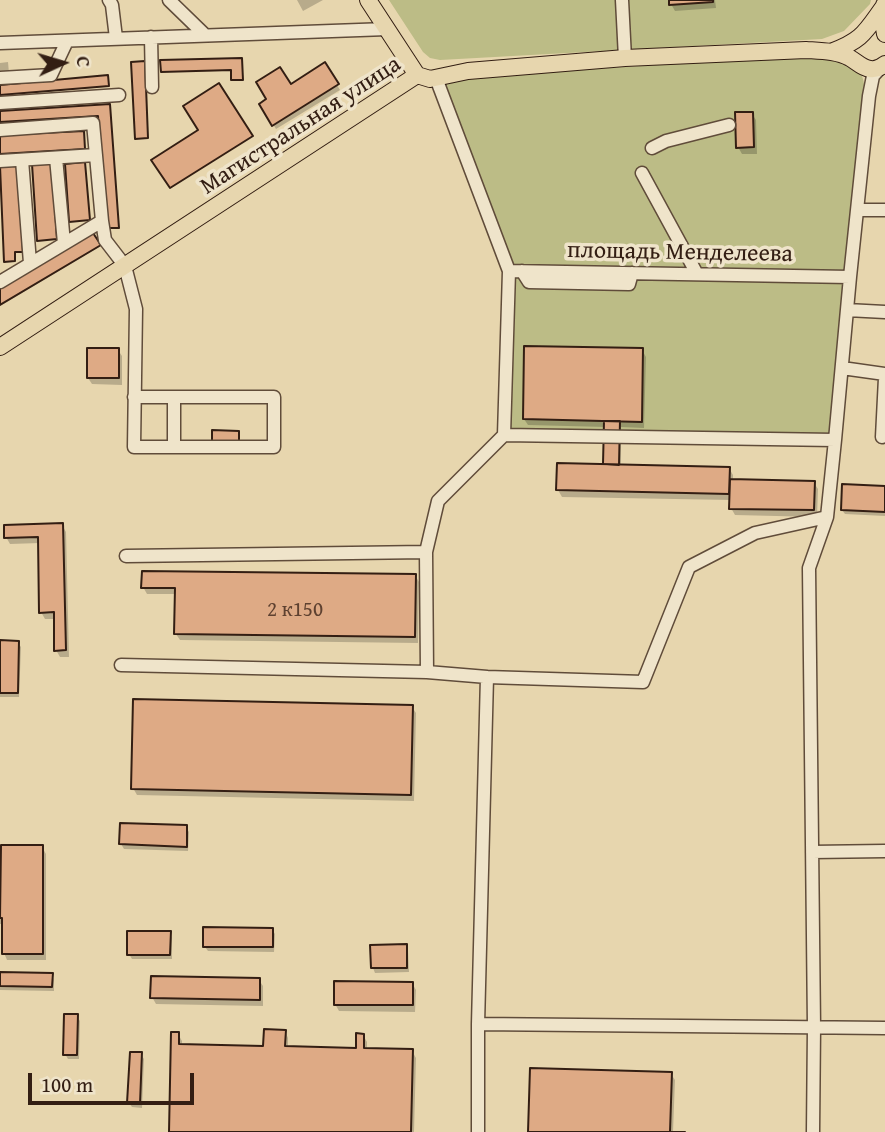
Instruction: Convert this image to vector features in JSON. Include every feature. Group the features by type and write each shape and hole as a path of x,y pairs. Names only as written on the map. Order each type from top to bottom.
{"main road":[{"path":"368,0 417,75"},
{"path":"831,52 874,33 885,37 885,4"},
{"path":"860,65 854,51 860,37 885,4"},
{"name":"Магистральная улица","path":"0,347 417,75 430,79 468,71 625,58 806,50 831,52"},
{"path":"831,52 848,57 873,70 884,65"}],"street":[{"path":"169,0 204,34"},
{"path":"622,0 625,58"},
{"path":"114,2 116,38"},
{"path":"0,43 387,29"},
{"path":"151,37 152,87"},
{"path":"0,78 51,75 67,41"},
{"path":"860,65 867,76 869,96"},
{"path":"813,1132 809,568 827,517 854,218 869,96 873,76 884,65"},
{"path":"427,671 426,552 438,501 505,435 515,271 436,78"},
{"path":"0,103 119,95"},
{"path":"0,130 93,123 105,240 125,266 136,309 134,397 134,447 274,447 274,397 134,397"},
{"path":"652,148 666,141 729,125"},
{"path":"0,161 96,155"},
{"path":"56,158 64,243"},
{"path":"22,160 30,263"},
{"path":"642,173 697,274"},
{"path":"854,218 885,210"},
{"path":"0,282 102,221"},
{"name":"площадь Менделеева","path":"515,271 697,274 734,271 850,277"},
{"path":"847,310 885,312"},
{"path":"842,368 885,376 882,437"},
{"path":"174,397 174,447"},
{"path":"505,435 835,440"},
{"path":"121,665 427,671 487,677 643,682 689,567 755,533 827,517"},
{"path":"126,556 426,552"},
{"path":"478,1132 478,1024 487,677"},
{"path":"812,852 885,851"},
{"path":"478,1024 885,1028"}],"green space":[{"path":"389,0 871,0 844,31 822,39 440,60 430,58 423,52"},
{"path":"827,54 851,64 860,71 866,96 835,440 505,435 509,271 437,79"}],"building":[{"path":"669,0 713,0 713,2 669,5"},
{"path":"242,58 243,80 231,80 231,70 161,72 160,60"},
{"path":"145,61 148,138 135,139 131,62"},
{"path":"325,62 339,84 272,126 259,104 266,99 256,82 280,67 291,84"},
{"path":"108,75 109,86 0,95 0,85"},
{"path":"219,83 253,136 170,188 151,160 198,130 183,106"},
{"path":"110,104 119,228 106,228 98,116 0,122 0,111"},
{"path":"735,112 753,112 754,147 736,148"},
{"path":"84,131 85,149 0,154 0,135"},
{"path":"85,162 90,220 69,222 65,164"},
{"path":"52,163 57,239 37,241 32,164"},
{"path":"18,164 23,252 15,252 15,261 4,262 0,166"},
{"path":"93,233 101,245 0,305 0,288"},
{"path":"524,346 643,348 642,422 523,419"},
{"path":"87,348 119,348 119,378 87,378"},
{"path":"604,421 620,421 619,465 603,464"},
{"path":"212,430 239,431 239,441 212,441"},
{"path":"557,463 730,467 729,494 556,490"},
{"path":"730,479 815,481 814,510 729,509"},
{"path":"842,484 885,486 885,512 841,510"},
{"path":"63,523 66,650 54,651 54,612 39,613 38,537 4,538 4,525"},
{"path":"142,571 416,574 415,637 174,634 175,588 141,588"},
{"path":"0,640 19,641 18,693 0,693"},
{"path":"133,699 413,705 411,795 131,789"},
{"path":"120,823 187,825 187,847 119,844"},
{"path":"1,845 43,845 43,954 2,954"},
{"path":"203,927 273,928 273,947 203,947"},
{"path":"127,931 171,931 170,955 127,955"},
{"path":"407,944 407,968 371,968 370,945"},
{"path":"0,972 53,973 52,987 0,986"},
{"path":"151,976 260,978 260,1000 150,998"},
{"path":"334,981 413,982 413,1005 334,1005"},
{"path":"64,1014 78,1014 77,1055 63,1055"},
{"path":"264,1029 286,1030 285,1046 356,1048 356,1033 364,1034 364,1048 413,1049 411,1132 169,1132 171,1032 179,1032 179,1044 263,1046"},
{"path":"130,1052 142,1052 140,1104 127,1103"},
{"path":"530,1068 672,1072 670,1132 528,1132"}]}
